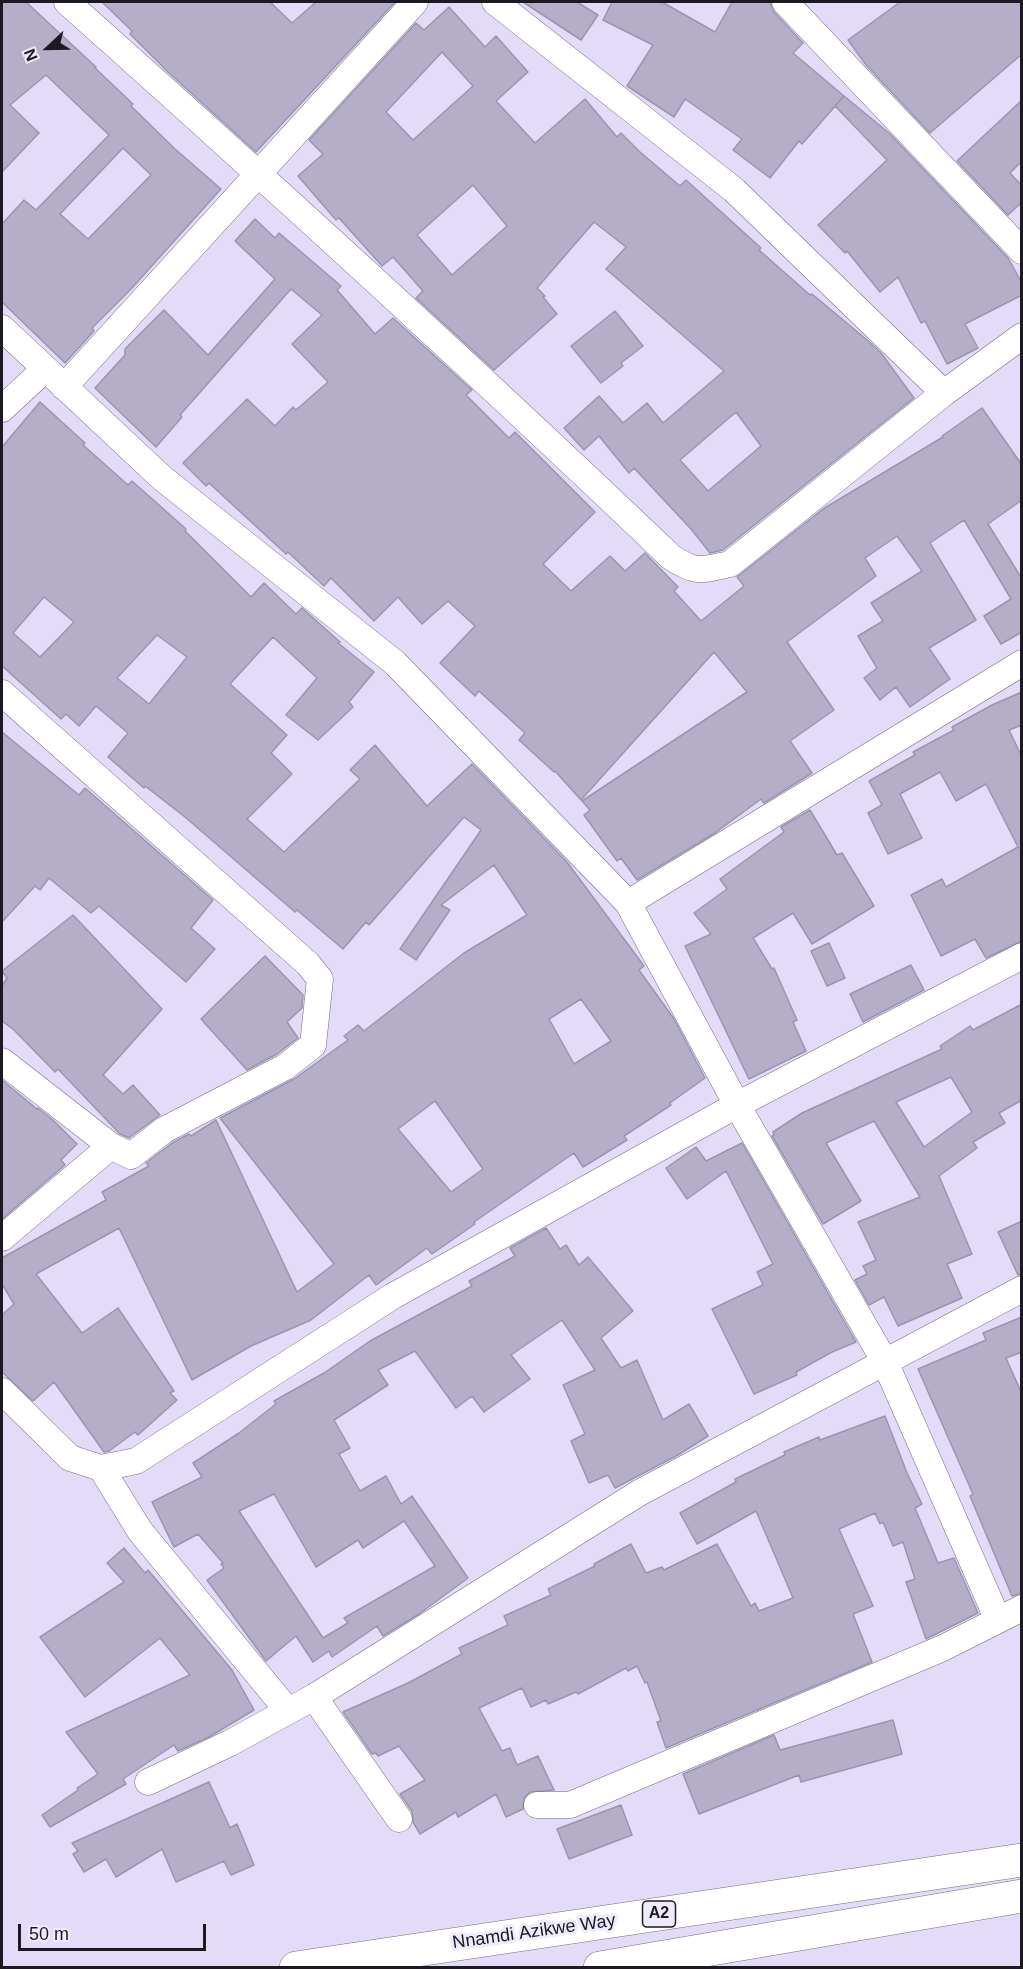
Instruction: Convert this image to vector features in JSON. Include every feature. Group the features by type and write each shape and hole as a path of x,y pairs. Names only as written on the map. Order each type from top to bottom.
{"highway":[{"name":"Nnamdi Azikwe Way","path":"296,1968 1022,1860"},
{"path":"600,1968 1022,1896"}],"street":[{"path":"67,2 258,172 488,383 671,557 690,569 730,564 944,393 1022,336"},
{"path":"64,387 415,2"},
{"path":"495,2 734,190 944,393"},
{"path":"785,2 1022,250"},
{"path":"2,328 162,478 396,663 628,903 737,1105 885,1362 998,1620"},
{"path":"2,409 45,369"},
{"path":"628,903 1022,663"},
{"path":"2,693 308,964 320,979 313,1045 285,1067 164,1130 131,1156 111,1146 2,1061"},
{"path":"2,1391 70,1458 101,1468 136,1461 393,1296 737,1105 1022,956"},
{"path":"2,1238 111,1146"},
{"path":"148,1782 230,1743 314,1697 639,1493 1022,1289"},
{"path":"101,1468 140,1531 288,1711"},
{"path":"537,1805 570,1806 943,1648 1022,1608"},
{"path":"314,1697 399,1819"}],"building":[{"path":"2,2 26,2 96,67 133,104 131,106 175,149 221,189 131,289 92,328 94,331 65,363 2,302 2,224 24,200 36,210 109,135 46,75 10,105 39,133 2,172","holes":["123,148 151,175 88,239 60,214"]},
{"path":"102,2 270,2 292,23 316,2 395,2 256,152 168,72 130,34 132,31"},
{"path":"523,2 577,2 598,15 581,40"},
{"path":"612,2 662,2 715,32 732,2 770,2 774,12 803,43 793,53 844,96 802,144 799,141 770,178 733,150 742,139 685,99 674,117 627,86 653,45 603,20"},
{"path":"900,2 1022,2 1022,54 930,133 866,65 848,40"},
{"path":"449,7 485,47 496,36 528,72 496,101 535,143 585,99 617,137 621,133 680,186 686,180 761,248 759,250 810,295 812,294 866,339 881,353 914,398 723,550 710,553 691,529 634,468 629,473 599,436 584,450 564,428 599,396 623,423 647,403 663,423 724,371 606,269 626,247 594,222 537,288 557,314 494,370 416,298 423,291 393,257 382,266 339,218 336,220 298,176 323,154 309,140 416,23 424,30","holes":["442,52 473,86 413,140 386,112","473,185 507,226 452,275 417,235","736,412 761,446 708,491 680,460"]},
{"path":"844,96 889,133 1008,258 1022,283 1022,295 965,324 978,348 947,364 925,321 921,323 898,277 880,292 847,251 845,253 818,225 887,160 835,106"},
{"path":"1022,100 1022,161 1010,173 1022,186 1022,202 1008,215 957,161"},
{"path":"255,219 275,238 279,233 341,286 337,290 375,334 393,318 472,390 466,395 509,438 515,432 595,512 543,564 571,591 610,556 625,571 645,553 678,587 674,591 701,621 744,586 737,577 823,509 943,437 982,408 1022,465 1022,500 988,524 1022,579 1022,632 1001,644 984,616 1011,599 964,520 930,543 976,620 929,648 950,679 910,707 896,687 880,700 864,678 877,668 858,636 883,621 871,603 922,571 897,536 865,558 876,576 787,642 834,710 790,741 812,773 764,803 761,799 715,833 637,880 621,858 617,861 584,815 590,810 582,801 747,692 714,652 581,800 555,771 519,740 525,733 479,691 475,696 440,663 475,626 448,601 422,624 398,597 374,621 331,578 324,586 209,483 206,486 183,463 247,399 275,426 293,407 296,410 328,382 292,344 322,315 291,289 180,415 182,417 156,447 95,388 125,355 125,349 164,310 208,355 275,279 235,241"},
{"path":"615,311 643,346 601,383 571,346"},
{"path":"40,402 128,485 132,481 186,529 185,531 251,597 264,583 296,614 302,608 340,642 338,643 374,672 349,702 353,707 318,740 286,715 317,678 273,637 230,684 287,735 271,753 292,774 247,819 284,852 360,779 350,770 375,745 427,806 472,764 567,862 644,966 639,970 674,1019 705,1078 670,1103 671,1105 624,1136 627,1140 583,1167 574,1153 432,1254 427,1248 376,1285 369,1275 311,1320 251,1346 192,1380 119,1228 36,1274 82,1333 118,1308 174,1391 170,1393 177,1400 138,1435 135,1432 109,1451 104,1452 54,1382 33,1401 2,1372 2,1315 14,1304 2,1284 2,1258 106,1200 102,1192 149,1166 146,1163 172,1143 189,1134 191,1136 216,1120 297,1292 334,1264 220,1118 294,1079 348,1040 344,1036 358,1025 364,1031 464,953 527,915 494,865 441,905 450,910 416,960 400,949 481,830 464,817 369,925 366,922 343,949 297,910 295,912 185,817 145,786 144,788 108,757 128,733 96,706 79,726 66,714 61,719 2,666 2,447","holes":["44,597 74,622 40,657 13,633","157,635 187,657 149,704 117,678","581,999 611,1041 574,1064 549,1019","435,1101 483,1169 451,1192 398,1129"]},
{"path":"1022,692 1022,725 1009,730 1022,757 1022,941 986,958 975,939 941,956 911,895 942,879 946,887 1018,847 986,784 956,801 940,772 900,794 922,838 888,854 868,813 882,805 869,781 915,755 913,752 954,730 952,727"},
{"path":"2,732 79,795 85,788 213,900 191,928 215,949 186,982 99,906 91,913 49,878 40,890 35,886 2,922"},
{"path":"810,810 837,855 842,853 874,906 812,944 793,913 753,938 772,969 774,968 797,1020 793,1022 806,1051 749,1079 685,946 711,934 694,913 727,889 720,879 784,832 781,827"},
{"path":"73,915 162,1009 103,1075 123,1094 133,1085 160,1115 129,1138 120,1134 58,1069 55,1072 14,1030 2,1021 2,986 7,978 2,971"},
{"path":"829,943 845,978 827,986 811,951"},
{"path":"265,956 303,995 302,1008 287,1022 298,1038 277,1054 247,1070 201,1019"},
{"path":"911,965 924,990 863,1022 850,994"},
{"path":"1022,1004 1022,1100 999,1113 1005,1123 973,1142 977,1148 939,1176 972,1254 947,1264 962,1298 898,1326 884,1297 869,1305 855,1280 867,1274 863,1266 876,1260 858,1222 920,1197 874,1121 826,1143 861,1201 823,1224 772,1136 773,1132 802,1113 942,1049 940,1046 970,1026 973,1030","holes":["951,1077 972,1112 924,1147 896,1102"]},
{"path":"2,1080 53,1120 77,1144 61,1160 65,1165 2,1219"},
{"path":"742,1143 856,1342 796,1372 797,1375 754,1394 712,1309 763,1285 757,1272 773,1264 726,1171 687,1199 666,1168 696,1147 706,1161"},
{"path":"1022,1221 1022,1274 1018,1275 998,1232"},
{"path":"546,1228 560,1249 566,1245 579,1265 588,1257 633,1311 601,1338 621,1368 637,1360 663,1420 689,1404 708,1436 678,1455 615,1488 608,1475 589,1483 571,1441 585,1434 563,1385 595,1370 562,1320 511,1355 530,1379 484,1412 472,1396 456,1408 415,1351 378,1370 388,1385 334,1420 350,1448 339,1454 360,1491 386,1476 401,1504 412,1496 468,1578 419,1614 383,1636 377,1626 332,1657 329,1651 313,1662 296,1636 266,1661 207,1580 224,1568 221,1564 223,1563 198,1534 174,1547 152,1502 202,1477 193,1463 239,1433 276,1404 274,1401 324,1373 370,1341 472,1286 469,1281 515,1256 510,1248","holes":["274,1494 316,1567 358,1540 363,1548 404,1521 435,1566 344,1618 348,1623 323,1638 239,1511"]},
{"path":"1022,1317 1022,1352 1006,1358 1022,1394 1022,1593 1012,1596 970,1496 973,1494 918,1369 986,1340 983,1333"},
{"path":"885,1416 907,1473 922,1504 915,1508 938,1563 954,1558 978,1613 926,1639 906,1582 915,1579 903,1542 893,1546 883,1522 880,1524 875,1513 839,1529 873,1606 853,1614 872,1662 666,1748 657,1722 661,1721 647,1682 645,1683 637,1666 628,1671 626,1668 578,1694 576,1692 548,1704 546,1700 531,1707 522,1688 479,1708 502,1751 510,1748 517,1765 538,1756 554,1790 530,1792 524,1798 523,1809 506,1817 496,1794 458,1817 456,1812 420,1834 413,1822 412,1811 400,1794 425,1780 399,1746 378,1756 376,1753 372,1754 343,1712 408,1683 462,1654 459,1648 508,1625 504,1616 551,1595 548,1589 595,1566 594,1564 631,1544 646,1573 662,1567 664,1570 717,1544 751,1606 755,1603 759,1611 793,1598 756,1511 697,1544 680,1513 736,1482 735,1479 785,1455 784,1452 819,1437 820,1440"},
{"path":"124,1548 145,1573 148,1570 232,1670 254,1710 209,1737 178,1751 174,1745 123,1779 126,1784 50,1827 42,1815 98,1774 66,1732 190,1675 160,1638 85,1697 40,1637 124,1582 107,1563"},
{"path":"893,1720 902,1754 801,1782 799,1775 699,1814 683,1774 774,1735 780,1750"},
{"path":"209,1782 230,1828 237,1824 254,1865 231,1875 224,1861 176,1882 162,1849 116,1877 106,1859 84,1872 73,1854 78,1851 72,1843"},
{"path":"621,1805 632,1835 569,1859 557,1829"}]}
